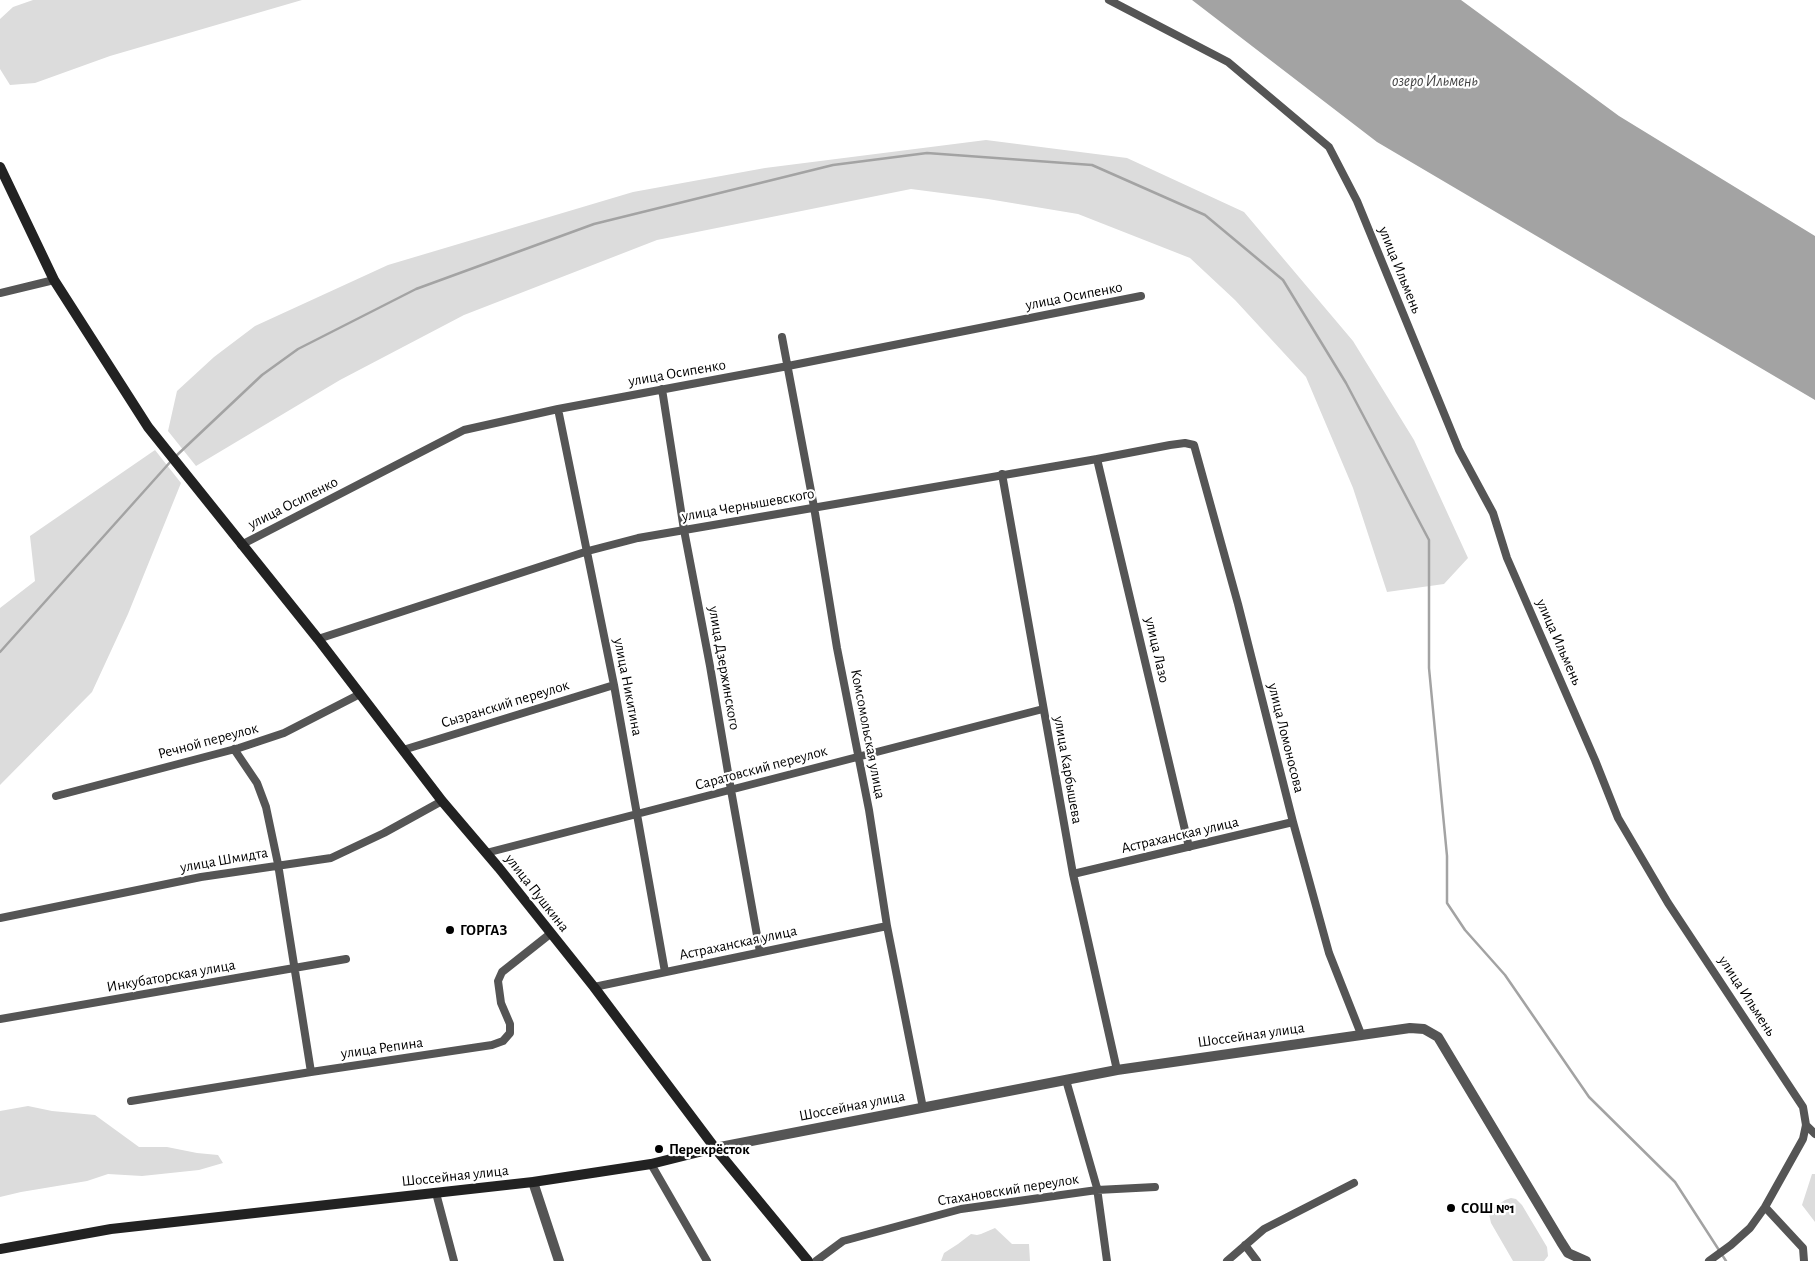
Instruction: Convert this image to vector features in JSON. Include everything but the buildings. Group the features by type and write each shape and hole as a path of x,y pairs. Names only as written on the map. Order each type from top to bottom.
{"main road":[{"name":"улица Пушкина","path":"0,167 54,280 148,427 318,639 442,800 594,987 715,1148 808,1261"},
{"name":"Шоссейная улица","path":"0,1249 111,1230 533,1182 651,1164 715,1148"}],"street":[{"name":"улица Ильмень","path":"1109,0 1228,62 1329,147 1357,201 1459,450 1493,513 1507,558 1595,760 1618,818 1668,903 1802,1107 1806,1125 1815,1134"},
{"path":"0,293 54,280"},
{"name":"улица Осипенко","path":"242,545 464,430 558,409 788,366 1140,296"},
{"name":"Комсомольская улица","path":"782,337 814,507 837,648 869,810 887,926 923,1108"},
{"name":"улица Дзержинского","path":"662,389 684,530 760,952"},
{"name":"улица Никитина","path":"558,409 614,685 665,972"},
{"name":"улица Чернышевского","path":"318,639 588,550 638,538 1170,445 1186,443 1194,445"},
{"name":"улица Ломоносова","path":"1194,445 1238,604 1292,822 1329,953 1361,1034"},
{"name":"улица Лазо","path":"1097,459 1189,847"},
{"name":"улица Карбышева","path":"1002,474 1073,874 1117,1070"},
{"name":"Сызранский переулок","path":"403,750 614,685"},
{"name":"Речной переулок","path":"56,796 234,749 284,733 360,694"},
{"name":"Саратовский переулок","path":"486,853 1043,709"},
{"path":"234,749 257,783 266,807 278,864 311,1072"},
{"name":"улица Шмидта","path":"0,918 201,877 278,864 331,858 384,834 442,800"},
{"name":"Астраханская улица","path":"1073,874 1292,822"},
{"name":"Астраханская улица","path":"594,987 887,926"},
{"name":"улица Репина","path":"131,1101 485,1046 503,1041 510,1033 510,1024 501,1003 498,981 502,972 550,934"},
{"name":"Инкубаторская улица","path":"0,1019 346,959"},
{"name":"Шоссейная улица","path":"715,1148 1117,1070 1361,1034 1410,1028 1424,1029 1438,1037 1570,1257 1586,1261"},
{"path":"1066,1080 1097,1190 1107,1261"},
{"path":"1710,1261 1732,1245 1750,1228 1765,1207 1802,1138 1806,1125"},
{"path":"651,1164 707,1261"},
{"path":"533,1182 559,1261"},
{"path":"1227,1261 1264,1229 1354,1183"},
{"name":"Стахановский переулок","path":"816,1261 843,1241 961,1208 1097,1190 1155,1187"},
{"path":"436,1193 454,1261"},
{"path":"1765,1207 1803,1248 1804,1261"},
{"path":"1245,1245 1257,1261"}],"shaded area":[{"path":"33,0 302,0 110,56 35,83 10,85 0,69 0,19 13,7"},
{"path":"986,140 1127,158 1244,212 1353,341 1414,440 1468,558 1444,584 1387,592 1353,488 1306,377 1235,300 1190,258 1078,214 988,199 911,189 657,240 464,315 340,380 196,466 168,431 177,391 214,357 255,326 388,265 633,192 765,168"},
{"path":"155,450 181,483 128,614 92,692 0,785 0,608 35,581 30,536"},
{"path":"28,1106 52,1111 95,1115 139,1147 167,1147 218,1155 223,1163 199,1170 142,1176 108,1174 87,1181 0,1197 0,1111"},
{"path":"1812,1174 1815,1174 1815,1222 1802,1205"},
{"path":"1511,1198 1516,1199 1522,1205 1547,1247 1548,1256 1544,1261 1513,1261 1491,1223 1490,1210"},
{"path":"995,1228 1012,1244 1029,1244 1030,1261 941,1261 944,1253 971,1234 981,1234"}],"water":[{"name":"озеро Ильмень","path":"1192,0 1461,0 1619,116 1815,236 1815,400 1377,142"}],"waterway":[{"path":"176,456 262,375 298,349 416,289 594,224 833,165 927,153 1092,165 1205,215 1283,280 1346,383 1429,540 1429,668 1447,856 1447,903 1465,930 1505,975 1589,1097 1675,1182 1726,1261"},
{"path":"0,652 172,460"}],"place":[{"name":"ГОРГАЗ","path":"450,930"},
{"name":"Перекрёсток","path":"659,1149"},
{"name":"СОШ №1","path":"1451,1208"}]}
